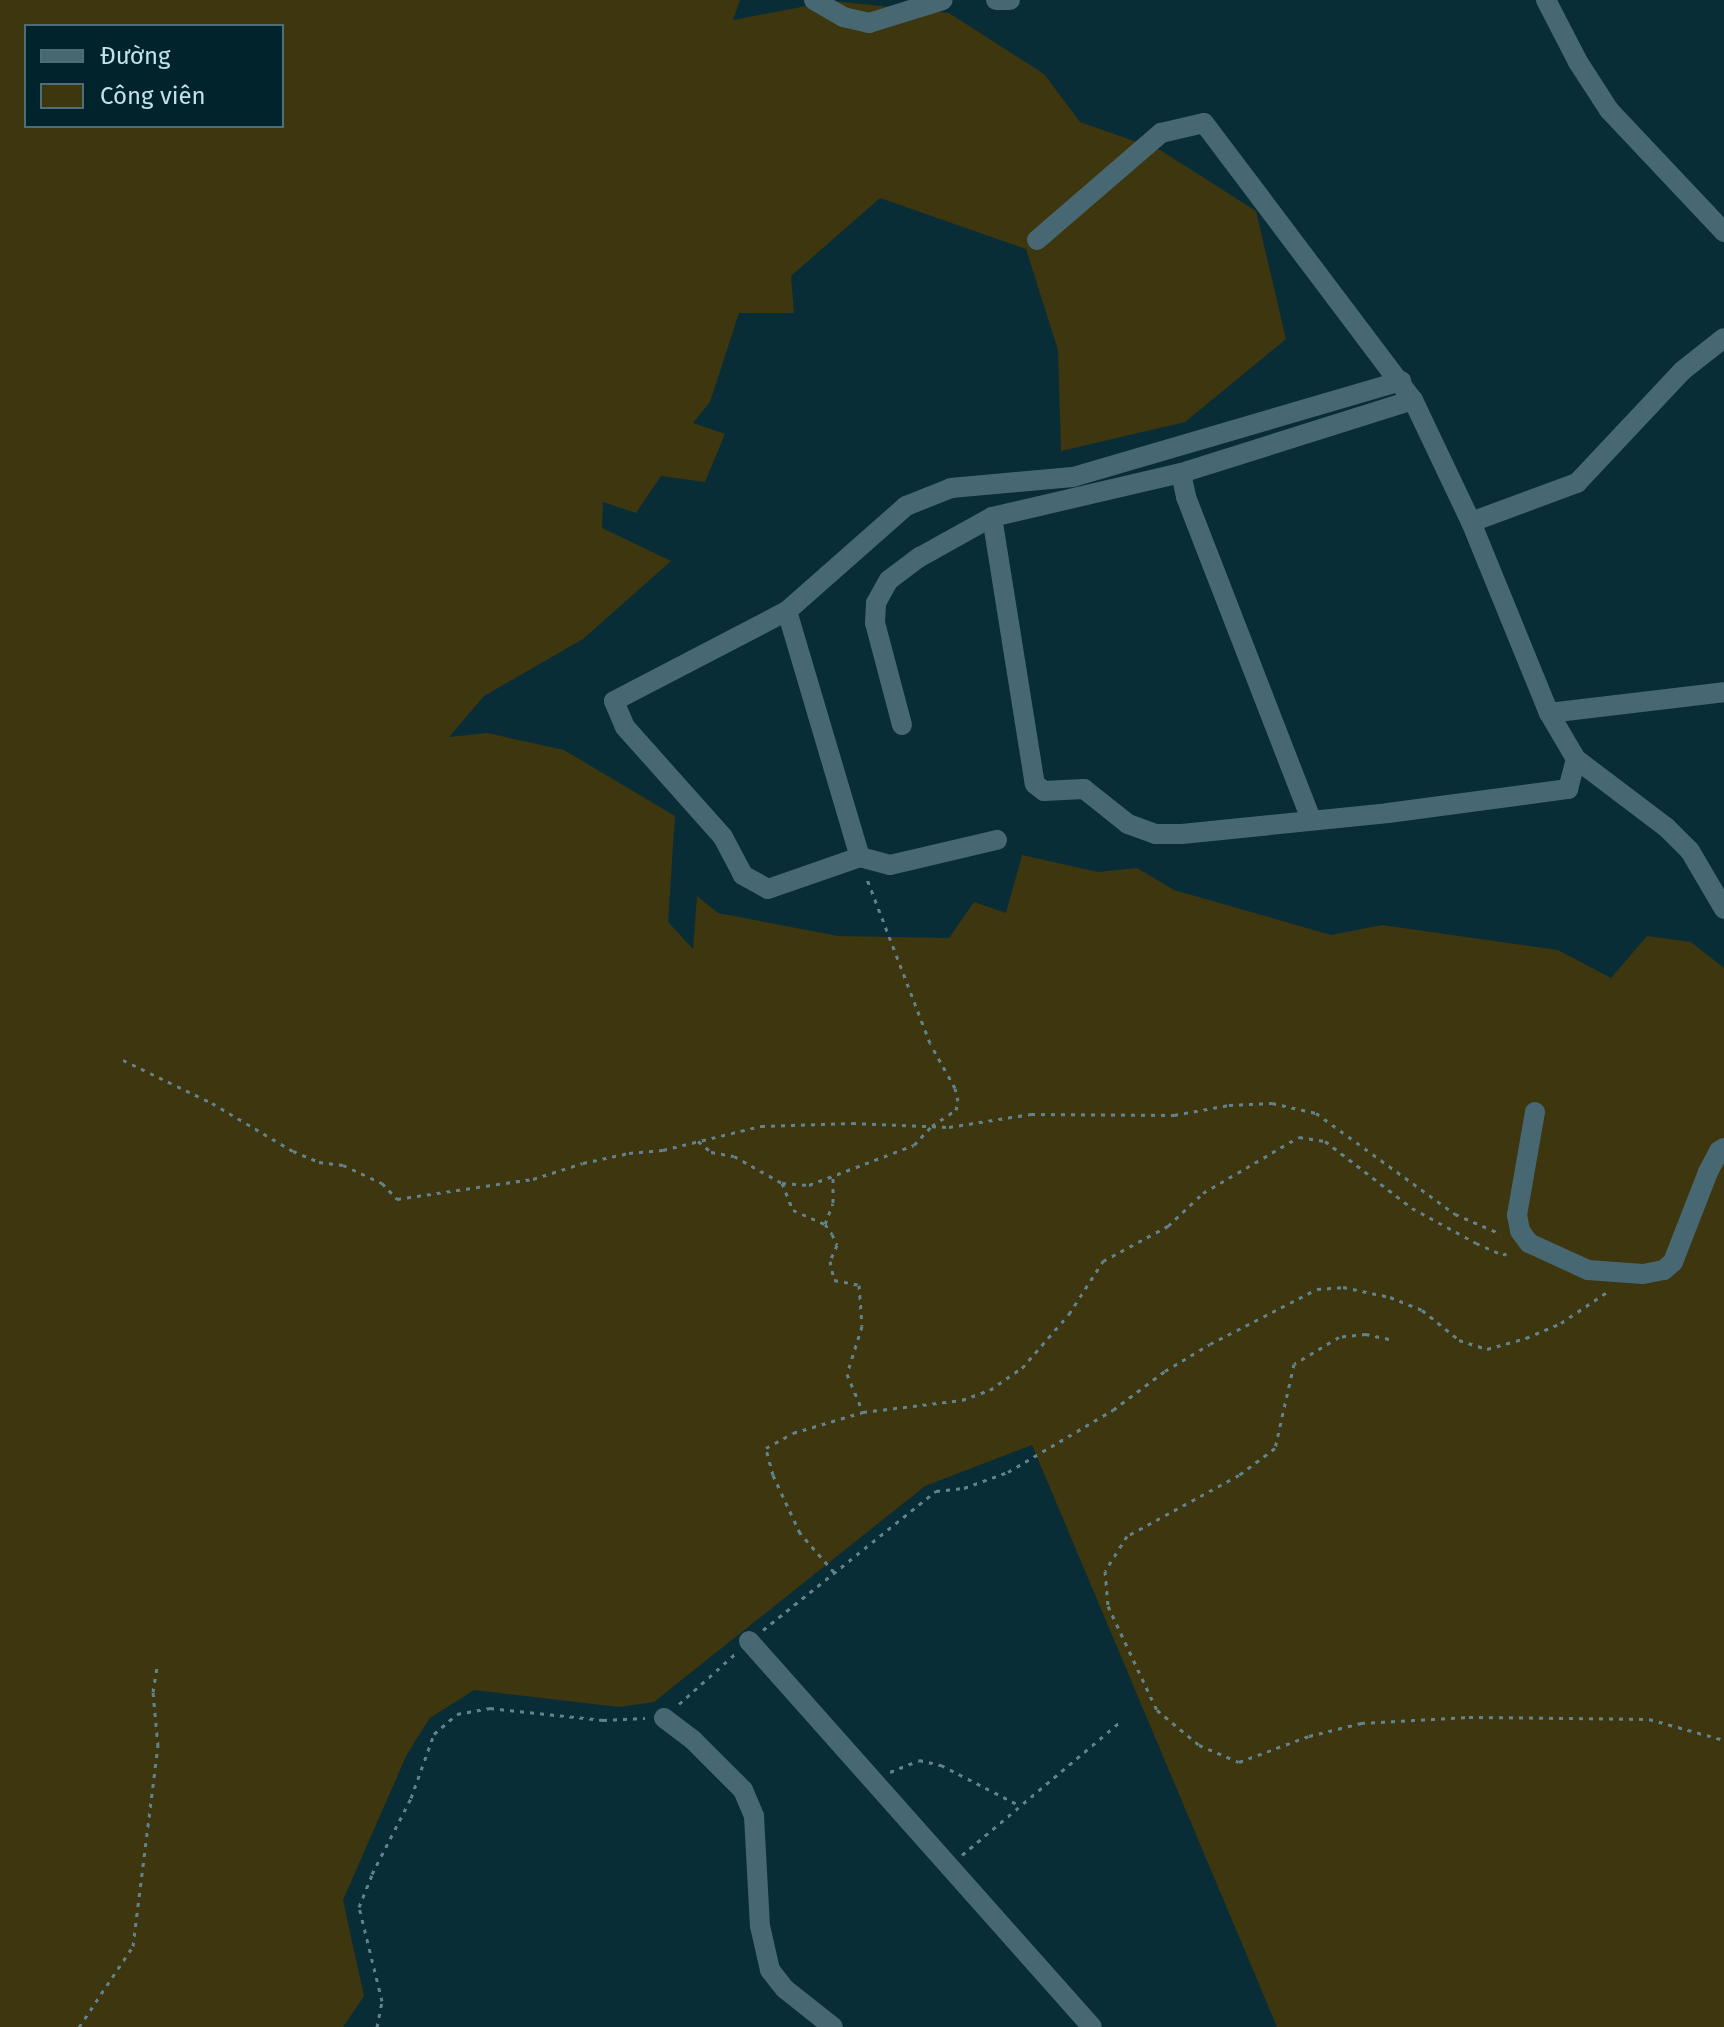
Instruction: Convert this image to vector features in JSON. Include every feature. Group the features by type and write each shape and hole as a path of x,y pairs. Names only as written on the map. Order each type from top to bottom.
{"street":[{"path":"814,0 843,17 869,23 943,0"},
{"path":"996,0 1010,0"},
{"path":"1546,0 1578,62 1609,110 1724,232"},
{"path":"1037,240 1161,133 1204,123 1413,400 1471,522 1549,713 1576,759 1666,827 1690,851 1724,909"},
{"path":"1471,522 1577,483 1682,371 1724,338"},
{"path":"997,840 890,865 860,857 768,889 743,875 723,837 625,727 614,701 787,611 906,506 951,488 1073,477 1401,381"},
{"path":"902,725 875,623 876,603 889,580 920,557 992,517 1181,473 1413,400"},
{"path":"1181,473 1186,497 1311,819"},
{"path":"992,517 1035,784 1044,791 1084,789 1128,824 1155,834 1388,813 1568,789 1576,759"},
{"path":"787,611 860,857"},
{"path":"1549,713 1724,692"},
{"path":"1535,1112 1517,1215 1520,1231 1529,1243 1588,1270 1664,1270 1673,1262 1708,1172 1719,1151 1724,1148"},
{"path":"749,1641 1092,2027"},
{"path":"664,1718 693,1740 743,1790 754,1816 760,1926 770,1970 785,1989 833,2027"}],"path":[{"path":"698,1141 711,1152 734,1156 782,1183 809,1185 914,1145 932,1126 956,1110 958,1101 955,1088 930,1043 860,857"},
{"path":"123,1060 212,1103 293,1151 319,1162 343,1165 382,1183 397,1199 533,1179 583,1163 761,1126 852,1123 932,1126 1031,1114 1174,1115 1229,1105 1272,1103 1316,1113 1455,1214 1484,1229 1529,1243"},
{"path":"834,1573 800,1533 773,1475 766,1448 793,1433 863,1412 962,1400 990,1390 1022,1368 1069,1314 1103,1261 1168,1226 1203,1193 1299,1137 1325,1141 1412,1208 1503,1255 1529,1243"},
{"path":"825,1224 833,1203 833,1177"},
{"path":"782,1183 793,1210 825,1224 837,1245 830,1261 830,1275 834,1280 859,1285 862,1326 847,1374 863,1412"},
{"path":"377,2027 382,2001 359,1907 411,1798 434,1734 457,1714 490,1708 603,1720 664,1718 749,1641 936,1491 964,1488 1008,1472 1113,1410 1165,1371 1210,1344 1317,1289 1343,1287 1390,1297 1422,1310 1459,1340 1487,1349 1526,1338 1571,1317 1609,1291 1622,1272"},
{"path":"1389,1339 1366,1334 1339,1337 1294,1364 1275,1448 1239,1475 1127,1536 1112,1559 1105,1571 1108,1606 1157,1710 1199,1745 1239,1762 1309,1736 1361,1723 1469,1717 1649,1719 1724,1740"},
{"path":"79,2027 133,1946 158,1746 153,1692 157,1666"},
{"path":"950,1865 1119,1723"},
{"path":"879,1784 894,1768 919,1760 956,1772 1019,1805"}],"green space":[{"path":"0,0 740,0 733,20 833,1 949,13 1044,74 1080,122 1160,150 1256,211 1286,339 1185,422 1061,451 1058,350 1026,249 880,198 791,276 794,313 739,313 710,402 693,423 725,434 705,482 661,476 636,513 603,502 602,528 671,561 583,639 484,696 449,737 487,733 564,750 675,816 668,922 693,949 697,896 718,913 838,936 949,938 974,902 1006,913 1022,855 1098,872 1137,868 1174,890 1331,935 1382,925 1558,950 1611,978 1647,936 1691,942 1724,968 1724,2027 1277,2027 1032,1445 925,1486 654,1702 619,1707 474,1690 430,1718 407,1754 343,1900 364,1996 343,2027 0,2027"}]}
